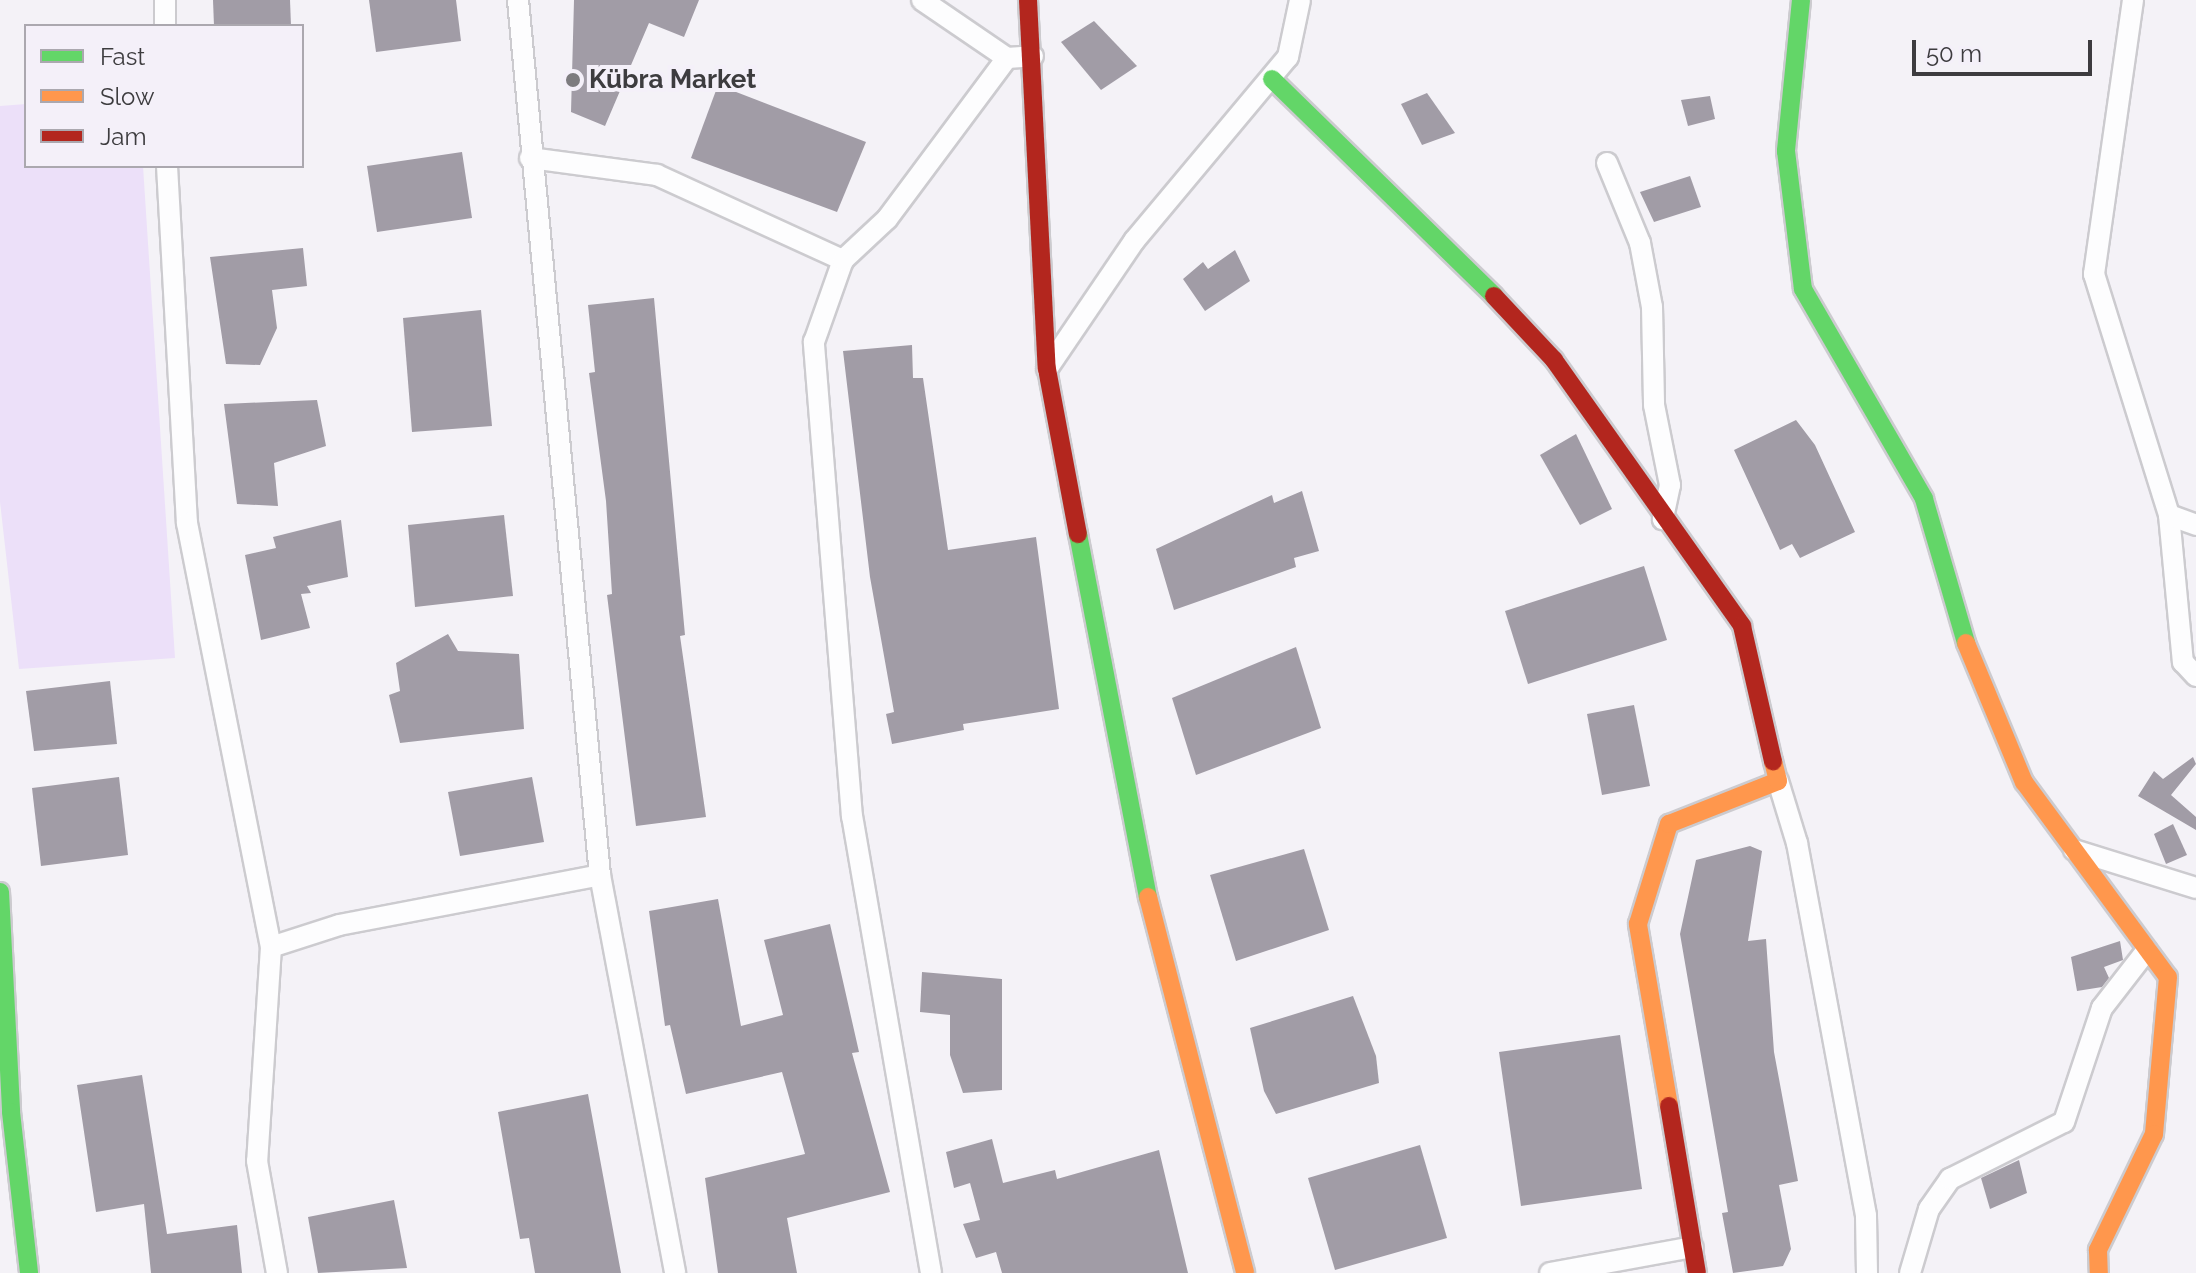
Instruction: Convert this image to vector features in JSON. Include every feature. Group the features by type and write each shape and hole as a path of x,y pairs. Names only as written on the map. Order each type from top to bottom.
{"street":[{"path":"165,0 165,24"},
{"path":"518,0 530,158 600,875 675,1273"},
{"path":"922,0 1007,58 1033,56"},
{"path":"1028,0 1047,369 1141,871 1245,1273"},
{"path":"1047,369 1134,241 1288,57 1300,0"},
{"path":"1801,0 1786,151 1803,289 1924,499 1965,640 2024,782 2168,977 2165,1062 2154,1134 2098,1250 2099,1273"},
{"path":"2133,0 2094,274 2169,515 2183,662 2196,676"},
{"path":"931,1273 852,817 814,342 843,260 887,219 1007,58"},
{"path":"1272,79 1501,301 1554,360 1663,519 1742,626 1778,781 1797,843 1863,1201 1867,1273"},
{"path":"530,158 657,175 843,260"},
{"path":"1607,163 1640,243 1652,307 1654,405 1670,485 1663,519"},
{"path":"167,168 187,523 271,947 257,1161 277,1273"},
{"path":"2169,515 2196,525"},
{"path":"1697,1273 1638,924 1669,824 1778,781"},
{"path":"2072,850 2196,888"},
{"path":"271,947 339,925 600,875"},
{"path":"0,892 5,1113 29,1273"},
{"path":"1910,1273 1929,1209 1950,1179 2064,1122 2102,1008 2147,950"},
{"path":"1550,1273 1693,1247"}],"shaded area":[{"path":"24,104 24,168 143,168 175,658 19,669 0,502 0,106"}],"building":[{"path":"213,0 290,0 291,24 214,24"},
{"path":"369,0 456,0 461,41 376,52"},
{"path":"574,0 699,0 684,37 649,23 605,126 571,112"},
{"path":"1094,21 1137,66 1101,90 1061,42"},
{"path":"718,85 866,142 837,212 691,158"},
{"path":"1427,93 1455,133 1422,145 1401,104"},
{"path":"1710,96 1715,119 1688,126 1681,100"},
{"path":"462,152 472,218 377,232 367,166"},
{"path":"1690,176 1701,207 1654,222 1640,192"},
{"path":"303,248 307,286 272,290 277,328 260,365 226,364 210,257"},
{"path":"1235,250 1250,281 1205,311 1183,279 1203,262 1208,269"},
{"path":"654,298 685,635 680,636 706,817 636,826 607,595 612,594 606,501 589,373 595,372 588,305"},
{"path":"481,310 492,426 412,432 403,318"},
{"path":"912,345 913,378 923,378 948,550 1036,537 1059,709 963,724 964,730 892,744 886,714 894,712 870,577 843,351"},
{"path":"317,400 326,446 274,463 278,506 237,504 224,404"},
{"path":"1796,420 1815,445 1855,532 1800,558 1792,544 1780,550 1734,450"},
{"path":"1576,434 1612,509 1580,525 1540,455"},
{"path":"1302,491 1319,551 1294,558 1296,567 1174,610 1156,549 1272,495 1274,503"},
{"path":"504,515 513,596 415,607 408,525"},
{"path":"341,520 348,577 307,586 311,593 301,594 310,628 261,640 245,555 276,548 273,537"},
{"path":"1644,566 1667,640 1528,684 1505,611"},
{"path":"448,634 458,651 519,654 524,729 400,743 389,695 400,691 396,663"},
{"path":"1296,647 1321,728 1196,775 1172,698"},
{"path":"110,681 117,744 34,751 26,691"},
{"path":"1634,705 1650,786 1602,795 1587,714"},
{"path":"2193,757 2196,764 2171,795 2196,817 2196,830 2138,796 2154,771 2163,779"},
{"path":"119,777 128,855 41,866 32,788"},
{"path":"532,777 544,842 460,856 448,792"},
{"path":"2173,824 2187,855 2166,864 2154,834"},
{"path":"1750,846 1762,851 1748,941 1766,939 1774,1052 1798,1181 1779,1185 1791,1249 1783,1266 1733,1273 1722,1213 1728,1212 1680,934 1696,860"},
{"path":"1304,849 1329,930 1236,961 1210,875"},
{"path":"718,899 741,1026 783,1015 764,940 830,924 859,1052 852,1053 890,1192 787,1218 797,1273 718,1273 705,1178 805,1154 782,1072 686,1094 670,1025 665,1026 649,911"},
{"path":"2120,941 2123,960 2104,967 2109,978 2102,987 2077,991 2071,957"},
{"path":"922,972 1002,979 1002,1090 963,1093 950,1055 950,1015 920,1012"},
{"path":"1353,996 1376,1056 1379,1083 1276,1114 1264,1091 1250,1028"},
{"path":"1620,1035 1642,1189 1521,1206 1499,1052"},
{"path":"142,1075 167,1234 237,1225 242,1273 151,1273 144,1204 96,1212 77,1085"},
{"path":"588,1094 621,1273 535,1273 529,1238 520,1239 498,1112"},
{"path":"992,1139 1003,1183 1055,1170 1057,1179 1159,1150 1188,1273 1002,1273 996,1252 976,1258 963,1224 980,1220 970,1183 954,1188 946,1152"},
{"path":"1420,1145 1447,1238 1335,1270 1308,1178"},
{"path":"2019,1160 2027,1193 1990,1209 1981,1178"},
{"path":"394,1200 407,1268 318,1273 308,1217"}],"traffic: fast":[{"path":"1801,0 1786,151 1803,289 1924,499 1966,643"},
{"path":"1272,79 1494,296"},
{"path":"1078,534 1148,897"},
{"path":"0,892 11,1112 29,1273"}],"traffic: slow":[{"path":"1966,643 2024,782 2168,977 2154,1134 2098,1250 2099,1273"},
{"path":"1669,1106 1638,924 1669,824 1778,781 1773,761"},
{"path":"1148,897 1245,1273"}],"traffic: jam":[{"path":"1028,0 1047,369 1078,534"},
{"path":"1494,296 1554,360 1742,626 1773,761"},
{"path":"1669,1106 1697,1273"}],"place":[{"name":"Kübra Market","path":"573,80"}]}
